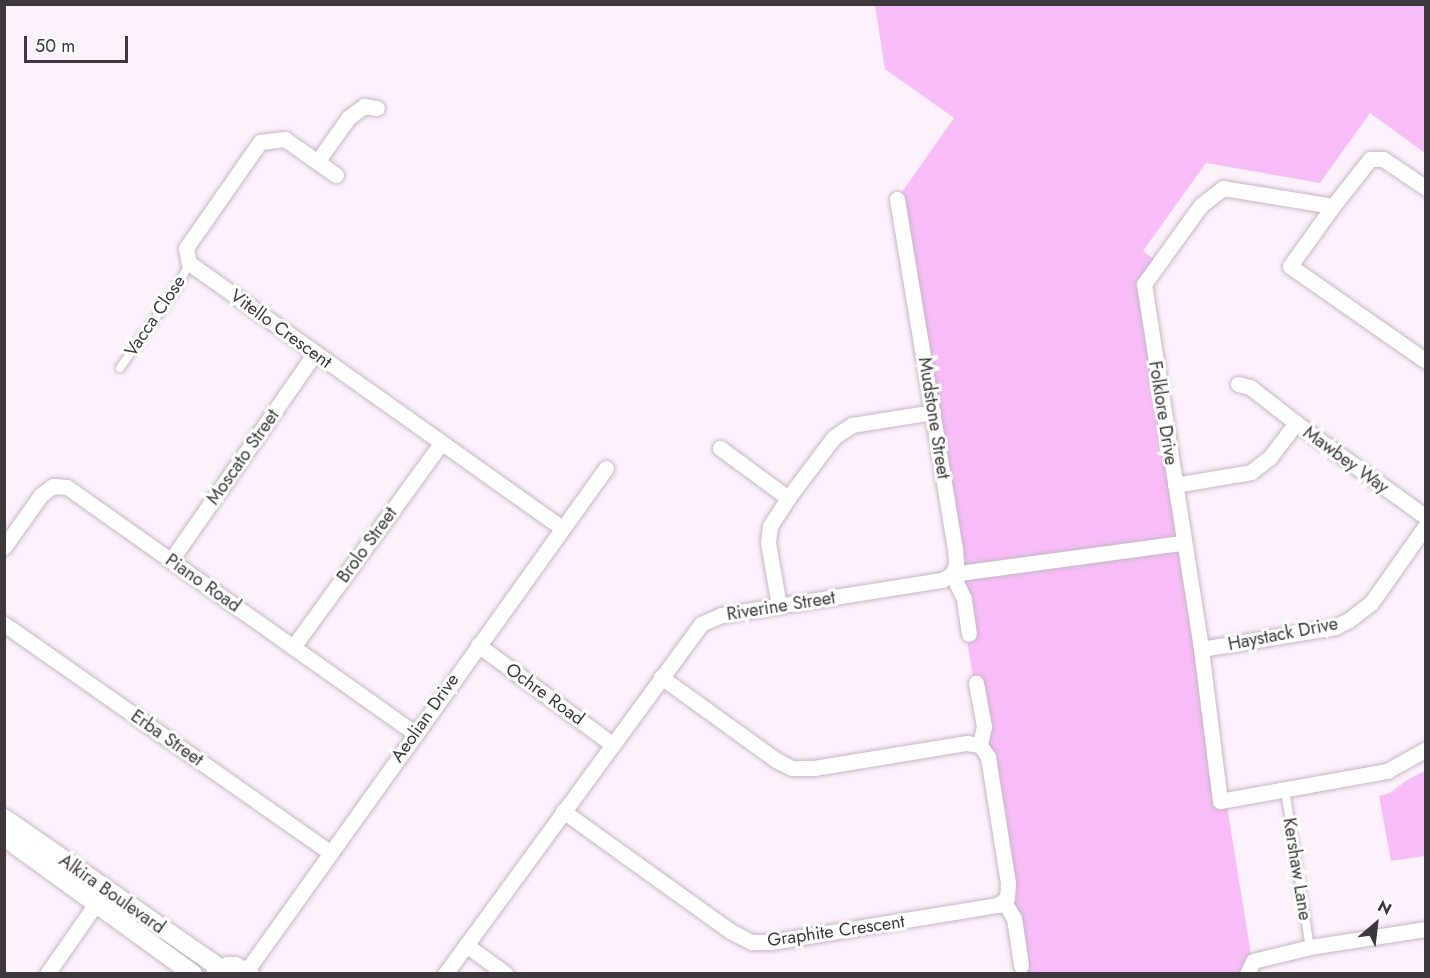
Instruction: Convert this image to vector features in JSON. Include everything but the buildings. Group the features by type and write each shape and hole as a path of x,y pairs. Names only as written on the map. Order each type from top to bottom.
{"street":[{"path":"317,162 349,117 364,106 377,108"},
{"path":"189,263 186,248 260,142 285,139 336,175"},
{"path":"1425,188 1377,157 1364,164 1290,266 1425,361"},
{"name":"Folklore Drive","path":"1333,206 1223,188 1201,206 1144,284 1182,543 1201,649 1220,801 1387,771 1425,749"},
{"name":"Mudstone Street","path":"897,199 955,548 956,564 952,574 962,592 969,634"},
{"name":"Vitello Crescent","path":"189,263 562,528"},
{"name":"Moscato Street","path":"171,560 315,353"},
{"path":"1238,384 1250,387 1296,423"},
{"path":"779,606 768,534 788,498 834,437 845,427 933,412"},
{"name":"Mawbey Way","path":"1175,485 1251,472 1270,457 1296,423 1425,517"},
{"name":"Brolo Street","path":"294,647 441,443"},
{"path":"720,448 788,498"},
{"name":"Aeolian Drive","path":"248,972 330,852 606,468"},
{"name":"Piano Road","path":"4,547 42,495 53,486 68,487 415,733"},
{"name":"Haystack Drive","path":"1201,649 1335,627 1349,620 1371,603 1425,525"},
{"name":"Riverine Street","path":"445,974 701,624 721,615 942,580 952,574 1182,543"},
{"name":"Erba Street","path":"4,624 330,852"},
{"name":"Ochre Road","path":"478,645 612,744"},
{"path":"661,677 776,760 792,768 814,768 967,743 980,745"},
{"path":"976,683 984,726 980,745 988,757 1008,883 1008,895 1004,902 1014,915 1021,965"},
{"name":"Graphite Crescent","path":"563,811 730,931 752,942 771,942 992,907 1004,902"},
{"name":"Alkira Boulevard","path":"4,818 218,971"},
{"name":"Alkira Boulevard","path":"4,837 97,902 193,974"},
{"path":"47,974 97,902"},
{"path":"1247,974 1253,961 1310,947 1425,929"},
{"path":"466,945 506,974"},
{"path":"218,971 235,966 248,972"}],"lane":[{"name":"Vacca Close","path":"120,368 178,286 189,263"},
{"name":"Kershaw Lane","path":"1286,790 1310,947"}],"shaded area":[{"path":"875,5 1425,5 1425,153 1370,113 1320,183 1206,163 1143,251 1159,263 1144,292 1254,973 1020,973 897,199 954,118 885,69"},
{"path":"1425,771 1425,856 1391,861 1379,796 1390,793 1407,780"}]}
